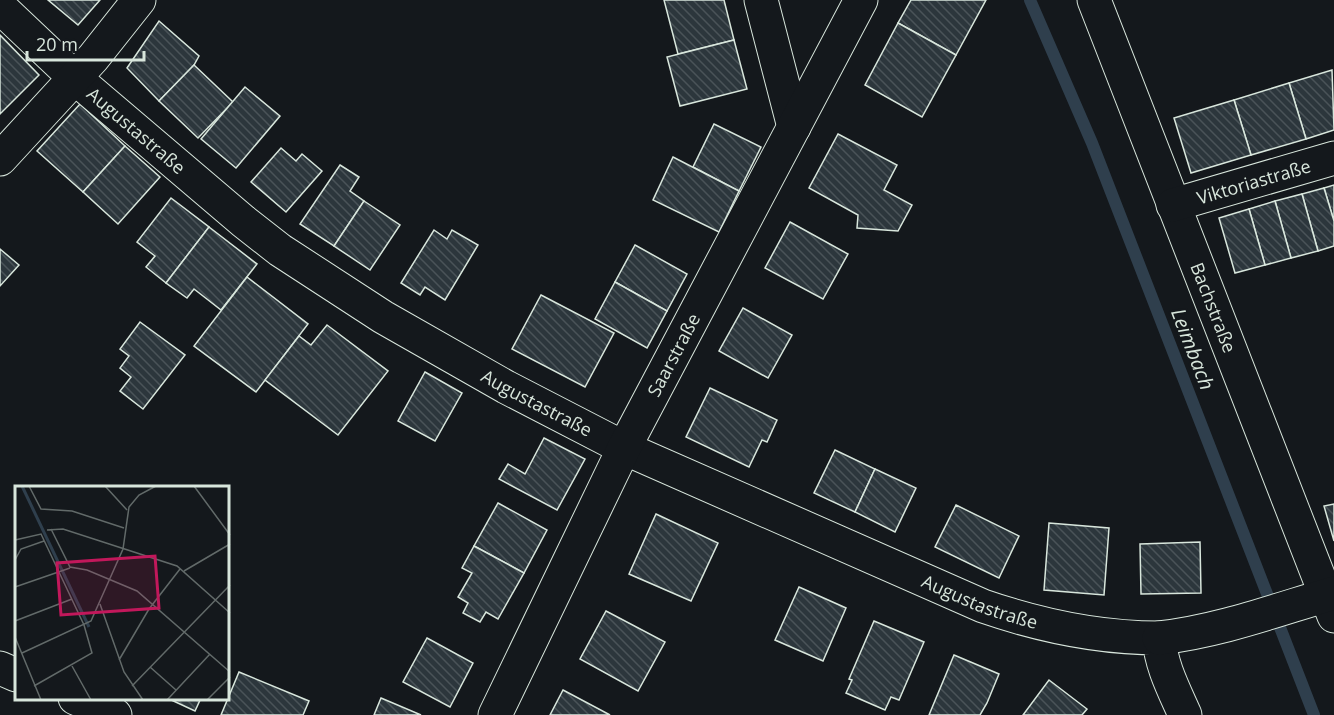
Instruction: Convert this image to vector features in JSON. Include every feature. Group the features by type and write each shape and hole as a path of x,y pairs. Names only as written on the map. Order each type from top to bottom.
{"street":[{"path":"0,159 93,58 139,0"},
{"path":"761,0 794,127"},
{"name":"Saarstraße","path":"495,715 624,448 861,0"},
{"name":"Bachstraße","path":"1094,0 1323,602"},
{"name":"Augustastraße","path":"0,7 75,78 280,250 442,352 624,448 993,610 1023,620 1072,631 1120,638 1159,638 1192,634 1323,602"},
{"name":"Viktoriastraße","path":"1173,205 1334,158"},
{"path":"1159,638 1166,671 1185,715"},
{"path":"0,668 15,675"},
{"path":"78,700 115,715"}],"building":[{"path":"48,0 100,0 78,25"},
{"path":"664,0 724,0 734,40 678,54"},
{"path":"911,0 986,0 956,55 898,23"},
{"path":"159,21 199,56 194,65 159,101 127,68"},
{"path":"898,23 956,55 922,117 865,85"},
{"path":"0,35 39,75 0,114"},
{"path":"734,40 747,89 680,106 667,57"},
{"path":"194,65 233,102 198,138 159,101"},
{"path":"1332,70 1334,130 1306,139 1289,83"},
{"path":"1289,83 1306,139 1251,155 1234,100"},
{"path":"245,87 280,116 236,168 201,139"},
{"path":"1234,100 1251,155 1191,173 1174,118"},
{"path":"80,104 125,146 83,192 37,151"},
{"path":"714,124 761,147 739,191 693,167"},
{"path":"838,134 897,165 884,190 912,205 898,231 857,228 858,215 809,188"},
{"path":"125,146 160,177 118,224 83,192"},
{"path":"281,148 296,161 302,154 322,171 286,212 251,182"},
{"path":"673,157 739,191 719,232 653,200"},
{"path":"340,165 359,177 350,191 364,201 334,246 300,224"},
{"path":"1334,185 1334,221 1324,188"},
{"path":"1324,188 1334,221 1334,246 1318,251 1302,194"},
{"path":"1302,194 1318,251 1291,258 1275,201"},
{"path":"171,198 209,227 166,283 146,267 155,256 137,242"},
{"path":"364,201 400,225 370,270 334,246"},
{"path":"1275,201 1291,258 1265,265 1249,209"},
{"path":"1249,209 1265,265 1235,273 1219,218"},
{"path":"790,222 848,254 823,299 765,268"},
{"path":"209,227 257,264 221,310 194,289 187,298 166,283"},
{"path":"434,230 447,239 452,230 478,245 445,300 425,287 420,295 401,283"},
{"path":"635,245 687,274 667,311 615,282"},
{"path":"0,249 19,265 0,286"},
{"path":"247,277 308,324 256,392 194,346"},
{"path":"615,282 667,311 647,348 595,319"},
{"path":"541,295 614,333 585,387 512,349"},
{"path":"743,308 792,335 768,378 719,351"},
{"path":"140,322 185,355 143,409 120,391 131,377 120,368 129,356 120,349"},
{"path":"327,325 388,371 338,435 265,380 299,336 311,345"},
{"path":"425,372 462,393 435,441 398,421"},
{"path":"710,388 777,420 767,442 762,440 749,467 686,437"},
{"path":"544,438 585,459 557,510 499,479 508,464 525,474"},
{"path":"835,450 875,469 855,512 814,493"},
{"path":"875,469 916,488 895,532 855,512"},
{"path":"498,503 547,530 524,573 474,546"},
{"path":"1334,504 1334,541 1324,506"},
{"path":"956,505 1019,536 999,578 935,547"},
{"path":"656,514 718,543 691,601 629,574"},
{"path":"1049,523 1109,528 1104,595 1044,590"},
{"path":"1200,542 1201,593 1141,594 1140,544"},
{"path":"474,546 524,573 498,619 486,612 480,622 463,613 468,603 458,597 472,573 462,568"},
{"path":"799,587 846,608 823,661 775,640"},
{"path":"606,611 665,642 638,691 580,659"},
{"path":"874,621 924,642 899,700 891,697 885,710 846,693 852,680 849,679"},
{"path":"427,638 473,663 450,707 403,682"},
{"path":"954,655 999,674 980,715 929,715"},
{"path":"239,672 309,701 303,715 221,715 227,700 230,700 230,694"},
{"path":"1049,680 1087,709 1082,715 1023,715"},
{"path":"563,690 610,715 550,715"},
{"path":"381,698 421,715 374,715"},
{"path":"171,700 200,700 195,711"}],"waterway":[{"name":"Leimbach","path":"1030,0 1092,143 1314,715"}]}
